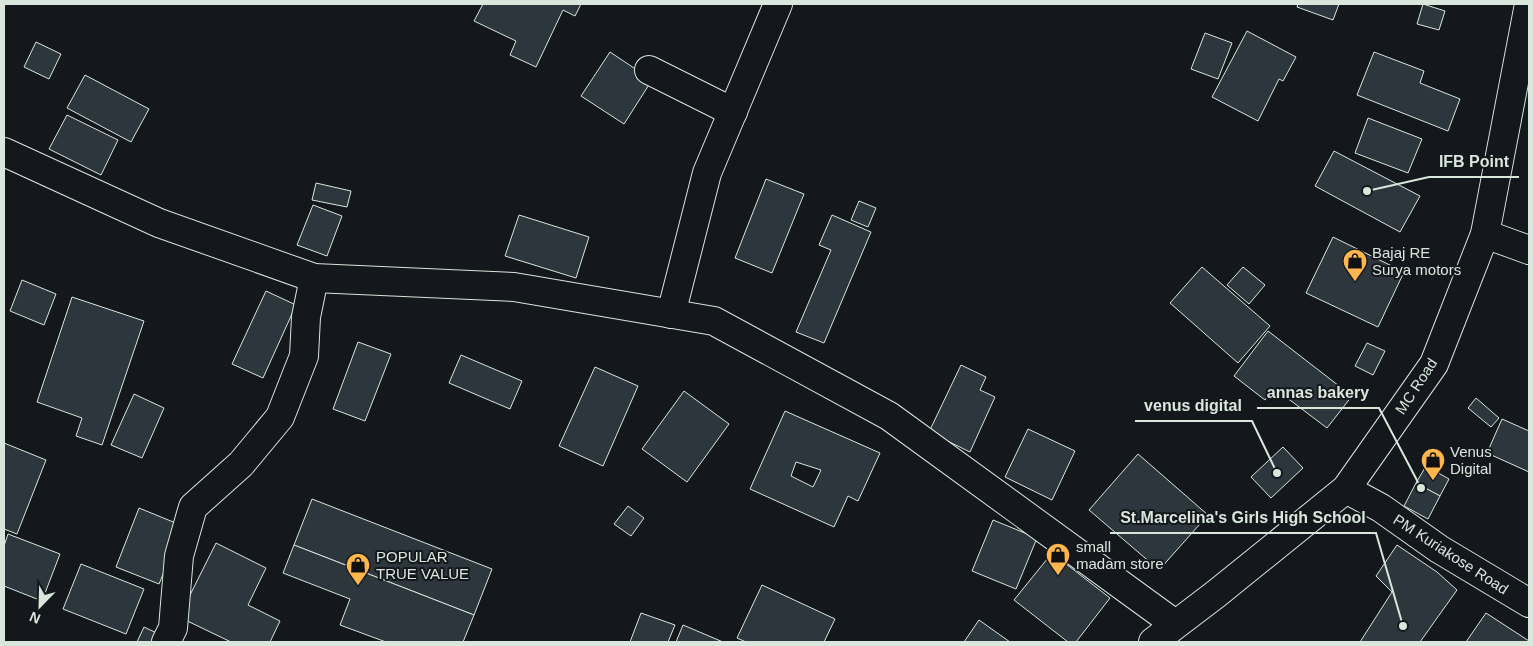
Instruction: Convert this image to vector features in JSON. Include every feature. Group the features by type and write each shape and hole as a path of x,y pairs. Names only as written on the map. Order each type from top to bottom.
{"street":[{"path":"670,314 707,173 778,4"},
{"name":"MC Road","path":"1152,642 1224,588 1346,489 1434,364 1485,234 1529,4"},
{"path":"650,70 733,112"},
{"path":"4,152 158,222 314,278 514,287 714,321 889,416 1175,624"},
{"path":"1485,234 1529,250"},
{"path":"166,642 173,628 179,556 193,507 241,464 280,418 304,356 306,317 314,278"},
{"name":"PM Kuriakose Road","path":"1346,489 1381,508 1439,550 1529,603"}],"building":[{"path":"483,4 581,4 575,16 563,10 536,67 510,55 516,41 474,21"},
{"path":"1298,4 1339,4 1333,20 1297,7"},
{"path":"1423,4 1445,11 1439,30 1417,24"},
{"path":"1247,31 1296,57 1283,81 1279,79 1258,121 1212,97"},
{"path":"1205,33 1232,43 1218,79 1191,69"},
{"path":"36,42 61,54 49,79 24,67"},
{"path":"610,52 652,80 624,124 581,96"},
{"path":"1374,52 1424,71 1420,83 1460,99 1448,131 1357,95"},
{"path":"85,75 149,109 131,142 67,108"},
{"path":"67,115 118,140 101,175 49,149"},
{"path":"1368,118 1422,139 1408,173 1355,153"},
{"path":"1334,151 1420,196 1400,232 1315,186"},
{"path":"766,179 804,194 772,273 735,258"},
{"path":"316,183 351,191 347,207 312,200"},
{"path":"859,201 876,208 868,227 851,220"},
{"path":"313,205 342,216 327,256 297,245"},
{"path":"519,215 589,237 576,278 505,256"},
{"path":"832,215 871,232 824,343 796,332 831,250 819,245"},
{"name":"Bajaj RE Surya motors","path":"1333,237 1404,272 1378,327 1306,293"},
{"path":"1202,267 1270,326 1238,363 1170,303"},
{"path":"1243,267 1265,285 1249,304 1227,285"},
{"path":"22,280 56,294 44,325 10,311"},
{"path":"266,291 296,305 263,378 232,364"},
{"path":"72,297 144,321 102,445 76,436 82,418 37,402"},
{"path":"1268,331 1352,396 1327,428 1274,388 1265,400 1234,376"},
{"path":"358,342 391,354 365,421 333,409"},
{"path":"1367,343 1385,351 1373,375 1355,366"},
{"path":"461,355 522,381 510,409 449,383"},
{"path":"961,365 986,377 980,390 995,397 970,452 929,432"},
{"path":"595,367 638,386 603,466 559,446"},
{"path":"684,391 729,424 687,482 642,449"},
{"path":"134,394 164,408 142,458 111,445"},
{"path":"1476,398 1499,418 1491,427 1468,408"},
{"path":"785,411 880,453 858,501 848,496 834,527 750,489","holes":["796,462 821,470 813,487 791,476"]},
{"path":"1502,419 1529,431 1529,472 1487,453"},
{"path":"1028,429 1075,451 1052,500 1005,477"},
{"path":"4,443 46,460 17,534 4,529"},
{"path":"1283,447 1303,468 1271,498 1251,477"},
{"path":"1138,454 1208,515 1159,570 1089,510"},
{"name":"Venus Digital","path":"1426,466 1449,479 1440,496 1416,483"},
{"path":"1416,483 1440,496 1428,519 1404,506"},
{"path":"312,499 492,569 474,615 294,545"},
{"path":"628,506 644,518 631,536 614,524"},
{"path":"139,508 183,526 159,584 116,567"},
{"path":"993,520 1037,538 1016,589 972,571"},
{"path":"8,534 60,554 42,601 4,586 4,546"},
{"path":"216,543 266,568 248,605 280,621 270,642 231,642 179,617"},
{"name":"POPULAR TRUE VALUE","path":"294,545 474,615 463,642 386,642 340,625 350,599 283,573"},
{"path":"1397,545 1437,572 1457,590 1420,642 1360,642 1392,592 1376,576"},
{"name":"small madam store","path":"1052,553 1110,598 1076,642 1068,642 1014,600"},
{"path":"81,564 144,589 126,634 63,609"},
{"path":"762,585 835,619 824,642 746,642 737,638"},
{"path":"641,613 675,625 668,642 630,642"},
{"path":"1486,613 1529,641 1529,642 1466,642"},
{"path":"979,620 1010,642 964,642"},
{"path":"683,625 723,642 676,642"},
{"path":"144,627 165,637 163,642 137,642"}],"place":[{"name":"IFB Point","path":"1367,191"},
{"name":"Bajaj RE Surya motors","path":"1355,282"},
{"name":"venus digital","path":"1277,473"},
{"name":"Venus Digital","path":"1433,481"},
{"name":"annas bakery","path":"1421,488"},
{"name":"small madam store","path":"1058,576"},
{"name":"POPULAR TRUE VALUE","path":"358,586"},
{"name":"St.Marcelina's Girls High School","path":"1403,626"}]}
